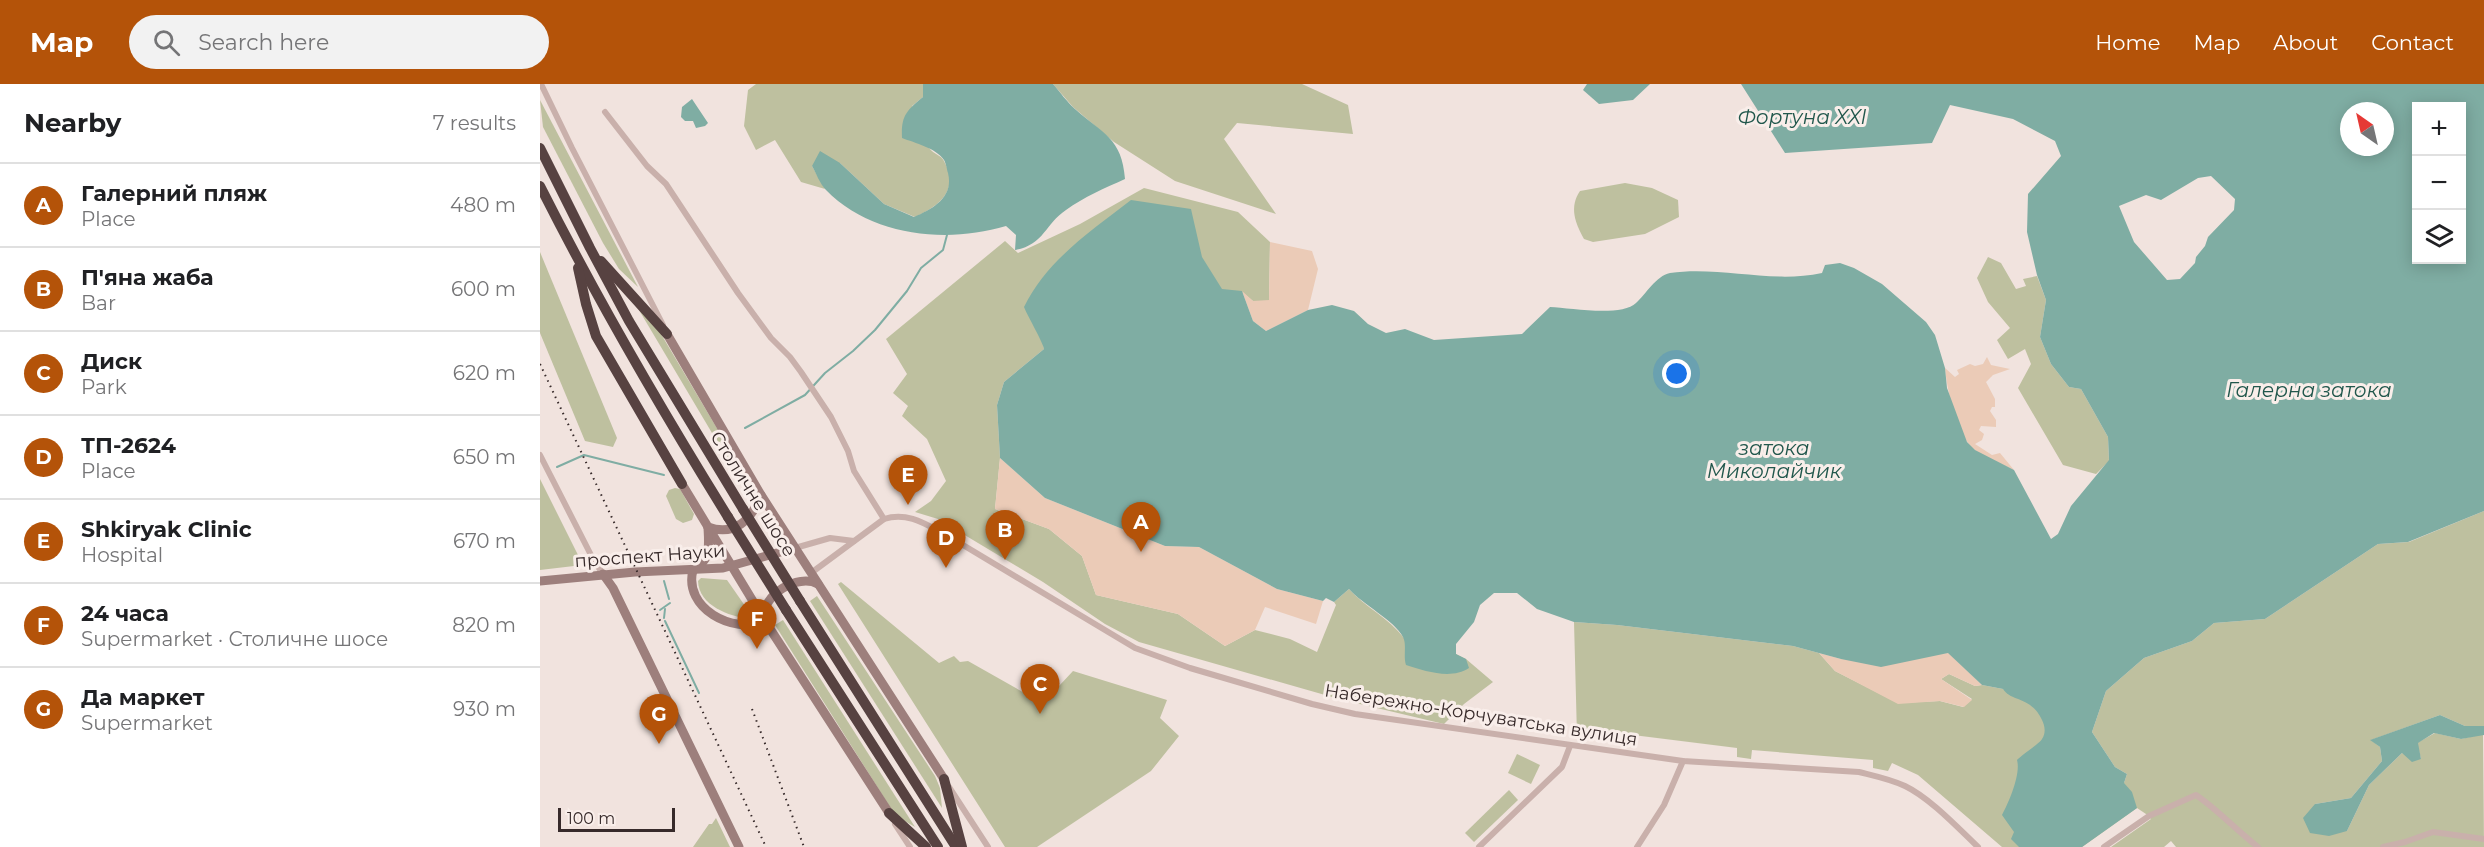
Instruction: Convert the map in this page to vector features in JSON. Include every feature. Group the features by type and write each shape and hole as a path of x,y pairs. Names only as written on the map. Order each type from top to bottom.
{"highway":[{"name":"Столичне шосе","path":"540,148 635,331 742,509 956,847"},
{"name":"Столичне шосе","path":"540,186 576,256 665,414 786,610 938,847"},
{"path":"590,248 667,334"},
{"path":"576,256 586,304 596,336 682,484"},
{"path":"944,779 962,847"},
{"path":"889,813 926,847"}],"main road":[{"path":"667,334 761,495 944,779"},
{"path":"682,484 765,621 889,813"},
{"path":"708,527 725,530 745,522 754,512 761,495"},
{"path":"708,527 709,554 701,566 693,570 691,584 696,598 714,615 737,625 757,624 765,621"},
{"name":"проспект Науки","path":"540,581 603,574 732,567 795,548"},
{"path":"603,574 613,588 738,847"},
{"path":"765,621 765,605 770,598 797,581 810,580 818,584"}],"street":[{"path":"541,84 667,334"},
{"path":"605,112 647,166 666,184 738,293 809,384 831,417 848,451 854,471 884,519 811,573"},
{"path":"540,455 593,560 603,574"},
{"name":"Набережно-Корчуватська вулиця","path":"884,519 894,515 922,521 1125,643 1190,668 1355,714 1683,761 1859,772 1885,778 1907,787 1926,800 1978,847"},
{"path":"795,548 830,538 854,541"},
{"path":"1479,847 1562,767 1570,746"},
{"path":"1637,847 1664,805 1683,761"},
{"path":"944,779 988,847"},
{"path":"2104,847 2150,816 2196,795 2215,808 2226,822 2258,847"},
{"path":"889,813 910,847"},
{"path":"2383,847 2433,832 2484,839"}],"green space":[{"path":"756,84 923,84 923,97 912,106 927,145 943,159 950,180 948,189 932,208 915,217 884,204 840,163 812,166 825,189 801,182 775,140 756,150 744,126 748,90"},
{"path":"1053,84 1302,84 1348,105 1353,134 1237,123 1224,139 1276,214 1175,181 1114,142 1073,107"},
{"path":"540,100 638,287 619,269 603,243 543,127"},
{"path":"1625,183 1652,188 1678,200 1679,217 1645,234 1593,242 1584,239 1574,215 1575,203 1580,191"},
{"path":"1144,188 1238,212 1270,242 1269,301 1253,301 1242,292 1043,343 1044,349 1004,382 997,405 1000,458 995,509 1049,529 1082,556 1096,595 1178,614 1225,646 1255,630 1290,639 1317,652 1336,605 1334,602 1349,589 1391,624 1404,638 1456,649 1456,654 1466,659 1493,682 1464,704 1444,724 1339,699 1139,642 1105,624 1043,582 938,519 915,512 931,501 946,481 927,439 902,416 908,406 893,393 907,374 886,339 1005,241 1018,253 1080,224"},
{"path":"540,252 617,438 613,447 585,441 540,333"},
{"path":"1988,257 2001,263 2016,289 2026,286 2023,279 2037,276 2046,300 2040,337 2051,364 2069,387 2081,389 2108,437 2109,461 2096,474 2063,465 2018,388 2031,364 2025,349 2008,359 1997,340 2010,328 1988,302 1977,278"},
{"path":"636,305 658,329 756,494 750,497"},
{"path":"540,479 580,559 574,566 540,570"},
{"path":"680,489 694,514 692,520 683,523 676,519 666,496 669,490"},
{"path":"2484,511 2484,726 2465,726 2440,715 2371,740 2380,747 2382,761 2351,798 2315,804 2347,831 2369,785 2402,753 2421,759 2417,743 2435,733 2461,739 2483,734 2484,847 2176,847 2171,841 2164,847 2111,847 2151,819 2137,808 2082,847 2002,847 1918,775 1892,763 1888,771 1873,768 1873,760 1752,750 1751,759 1737,757 1737,748 1609,732 1608,741 1577,736 1574,622 1793,646 1819,653 1835,671 1898,703 1940,701 1963,707 1972,699 1941,679 1949,674 1975,686 2003,689 2061,712 2124,782 2127,774 2115,767 2092,732 2106,691 2144,658 2192,641 2214,623 2265,619 2378,544 2409,542"},
{"path":"701,578 727,580 750,613 749,619 724,612 709,603 700,590 698,581"},
{"path":"841,582 939,663 954,656 960,662 968,661 1037,700 1045,701 1073,671 1167,700 1160,718 1179,736 1151,771 1037,847 1005,847 838,584"},
{"path":"817,596 935,776 940,788 942,808 810,601"},
{"path":"783,620 915,827 898,817 890,807 775,625"},
{"path":"1517,754 1540,765 1531,784 1508,773"},
{"path":"1509,790 1518,800 1474,842 1465,833"},
{"path":"716,818 730,847 693,847 709,824 712,824"}],"sand":[{"path":"1270,242 1312,251 1318,269 1308,310 1266,331 1253,321 1242,291 1253,301 1269,300"},
{"path":"1987,357 1991,365 2010,369 1993,375 1986,382 1995,399 1995,407 1992,407 1990,411 1996,420 1996,427 1981,426 1979,430 1984,434 1982,440 1975,444 1992,455 2000,453 2014,470 1976,451 1969,445 1958,425 1951,401 1945,368 1955,377 1959,374 1957,370 1970,364 1975,366 1983,364"},
{"path":"1000,458 1045,498 1165,546 1199,547 1277,589 1323,601 1316,624 1265,607 1255,630 1225,646 1178,614 1096,595 1082,556 1049,529 995,509"},
{"path":"1819,653 1841,659 1949,653 1982,685 1975,686 1949,674 1941,679 1972,700 1964,707 1940,701 1898,704 1835,671"}],"water":[{"path":"923,84 1053,84 1072,106 1115,145 1120,154 1125,179 1073,205 1032,244 1015,250 1016,235 1006,226 983,232 935,235 910,232 865,218 826,190 812,166 820,151 840,163 884,204 914,217 935,206 948,189 949,181 945,161 931,149 902,138 902,124 909,110 923,97"},
{"path":"1587,84 1650,84 1633,100 1599,104 1583,90"},
{"name":"затока Миколайчик","path":"1741,84 2484,84 2484,511 2408,542 2378,544 2265,619 2214,623 2192,641 2144,658 2106,691 2092,732 2115,767 2127,774 2124,783 2132,792 2137,808 2082,847 2019,847 2011,839 2014,832 2002,815 2016,780 2017,760 2042,739 2045,732 2043,722 2037,712 2027,703 2011,696 2003,689 1982,685 1948,653 1881,667 1793,646 1574,622 1537,609 1517,593 1494,593 1480,605 1474,622 1456,644 1456,654 1466,659 1469,668 1462,672 1446,674 1430,672 1406,665 1404,640 1399,631 1349,589 1334,602 1326,598 1323,601 1277,589 1199,547 1165,546 1045,498 1000,458 997,405 1004,382 1044,349 1024,307 1057,261 1131,200 1191,209 1202,257 1222,289 1242,291 1253,321 1266,331 1308,310 1332,305 1354,311 1368,324 1386,333 1405,329 1434,340 1522,334 1550,307 1608,311 1629,307 1636,303 1660,278 1670,273 1689,271 1784,277 1822,273 1825,265 1840,263 1854,268 1882,284 1926,322 1935,335 1945,368 1947,388 1967,442 1975,450 2014,470 2051,539 2058,534 2071,506 2109,460 2108,437 2081,389 2069,387 2051,364 2040,337 2046,300 2037,275 2027,232 2028,194 2061,156 2055,141 2013,119 1950,105 1932,143 1785,153","holes":["2211,176 2235,199 2234,210 2208,237 2195,263 2180,279 2167,280 2134,242 2119,206 2146,195 2161,200 2198,178"]},
{"path":"692,99 708,123 705,126 696,128 693,121 685,121 681,117 682,107"},
{"path":"2440,715 2465,726 2484,726 2484,735 2461,739 2434,733 2418,743 2421,759 2412,762 2402,753 2369,785 2347,831 2329,836 2310,833 2303,818 2315,804 2351,798 2382,761 2380,747 2370,740"}],"waterway":[{"path":"745,428 805,395 825,373 875,330 907,291 921,268 943,250 947,235"},
{"path":"557,467 584,455 664,475"},
{"path":"664,581 669,599"},
{"path":"660,610 670,603"},
{"path":"664,618 665,609"},
{"path":"665,621 699,693"}],"railway":[{"path":"540,364 766,847"},
{"path":"752,709 804,847"}],"place":[{"name":"Shkiryak Clinic","path":"908,505"},
{"name":"Галерний пляж","path":"1141,552"},
{"name":"П'яна жаба","path":"1005,560"},
{"name":"ТП-2624","path":"946,568"},
{"name":"24 часа","path":"757,649"},
{"name":"Диск","path":"1040,714"},
{"name":"Да маркет","path":"659,744"}],"water label":[{"name":"Фортуна XXI","path":"1802,117"},
{"name":"Галерна затока","path":"2309,390"}]}
